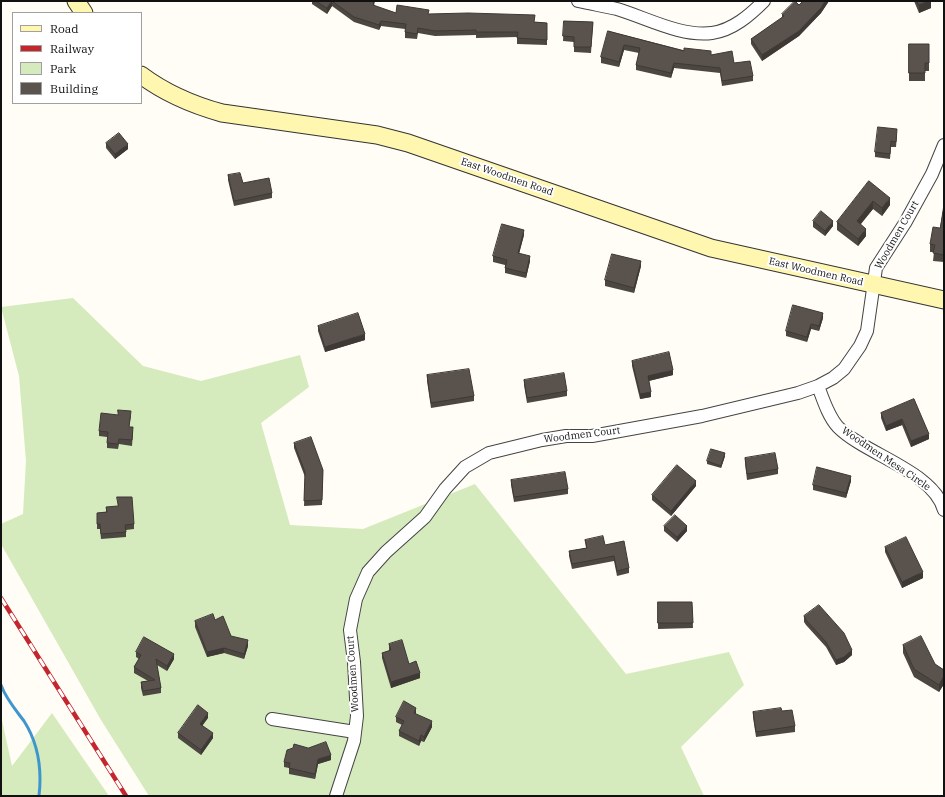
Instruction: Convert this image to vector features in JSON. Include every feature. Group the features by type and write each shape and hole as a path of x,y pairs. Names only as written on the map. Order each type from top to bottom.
{"main road":[{"path":"76,1 83,12"},
{"name":"East Woodmen Road","path":"142,76 173,94 198,106 222,113 377,135 408,143 711,248 944,300"}],"street":[{"path":"578,1 617,10 684,30 700,33 713,33 727,29 744,19 764,1"},
{"name":"Woodmen Court","path":"336,796 354,741 357,716 350,630 356,599 368,572 425,517 445,489 470,462 489,453 542,440 566,436 592,436 702,416 777,399 818,386 844,369 860,346 867,331 876,268 905,223 932,174 944,145"},
{"name":"Woodmen Mesa Circle","path":"818,386 831,417 837,426 855,440 918,478 938,496 944,510"},
{"path":"272,719 355,732"}],"green space":[{"path":"73,298 143,366 201,381 300,355 309,387 261,423 290,525 363,529 475,484 626,674 729,652 744,685 681,747 704,796 149,796 101,720 1,544 1,524 23,514 26,461 19,376 1,307"},
{"path":"52,713 109,796 1,796 1,716 12,766"}],"building":[{"path":"316,1 332,1 327,8"},
{"path":"332,1 374,1 373,5 396,13 397,5 429,10 428,14 468,13 535,15 534,22 547,23 547,40 517,38 518,32 476,32 476,30 435,31 418,28 417,34 405,32 406,24 381,21 379,25 354,17"},
{"path":"795,1 799,5 803,1 825,1 821,8 799,31 762,55 751,39 784,16 782,14"},
{"path":"917,1 929,1 919,5"},
{"path":"564,21 593,22 591,47 574,47 574,37 563,36"},
{"path":"608,31 684,51 684,48 711,51 711,55 732,51 734,63 750,61 753,76 722,81 720,68 674,63 671,73 636,65 640,48 624,45 619,62 601,57"},
{"path":"909,44 929,44 929,63 925,63 925,73 909,73"},
{"path":"878,127 897,129 896,142 891,141 890,154 875,152"},
{"path":"119,133 128,144 115,154 106,143"},
{"path":"240,173 243,183 269,178 272,193 234,201 228,175"},
{"path":"869,181 890,198 882,208 873,201 857,221 866,229 858,239 837,222"},
{"path":"944,205 944,255 933,253 935,245 930,244 933,227 940,228"},
{"path":"821,211 833,221 825,231 813,221"},
{"path":"502,224 524,230 518,253 530,256 526,273 505,268 507,260 493,256"},
{"path":"612,254 641,261 634,288 605,280"},
{"path":"793,305 823,313 819,326 811,324 807,337 786,331"},
{"path":"358,313 365,334 325,347 318,326"},
{"path":"669,352 673,370 648,376 651,392 640,394 632,361"},
{"path":"469,369 474,396 431,403 427,375"},
{"path":"564,373 567,391 527,398 524,380"},
{"path":"914,399 929,434 911,441 902,419 886,426 881,413"},
{"path":"118,410 131,411 129,427 133,427 132,440 119,439 118,444 107,443 108,432 99,431 101,413 118,415"},
{"path":"311,437 323,470 322,500 304,501 305,472 294,443"},
{"path":"711,449 725,453 721,466 707,461"},
{"path":"775,453 778,469 747,474 745,458"},
{"path":"677,465 696,481 671,511 652,495"},
{"path":"817,467 851,476 846,493 813,485"},
{"path":"565,472 568,489 514,497 511,480"},
{"path":"117,497 132,497 134,524 125,525 126,532 101,534 100,524 97,524 97,513 107,512 106,507 118,506"},
{"path":"675,515 687,526 677,537 664,526"},
{"path":"603,536 605,545 624,541 629,568 617,571 614,556 572,564 569,551 587,548 585,540"},
{"path":"906,537 923,572 902,582 885,547"},
{"path":"658,602 692,602 693,623 658,623"},
{"path":"819,605 844,633 852,650 844,657 836,660 826,642 804,616"},
{"path":"213,614 215,620 223,616 231,636 248,640 244,654 224,648 207,652 195,621"},
{"path":"921,636 935,664 944,670 944,676 939,685 914,669 903,645"},
{"path":"144,637 174,654 167,666 156,659 161,688 143,691 141,682 155,680 134,667 141,655 136,652"},
{"path":"402,640 409,664 416,661 420,673 391,682 382,653 391,650 389,644"},
{"path":"404,701 416,708 414,713 432,721 424,737 421,735 419,741 399,731 404,721 396,717"},
{"path":"198,705 208,713 200,724 213,733 201,750 178,733"},
{"path":"781,708 782,711 792,710 795,726 756,732 753,712"},
{"path":"326,742 331,755 318,759 315,774 289,768 290,763 284,762 287,750 293,748 294,744 308,748"}],"waterway":[{"path":"1,685 8,699 24,721 33,738 38,757 40,776 39,796"}],"railway":[{"path":"1,598 126,796"}]}
